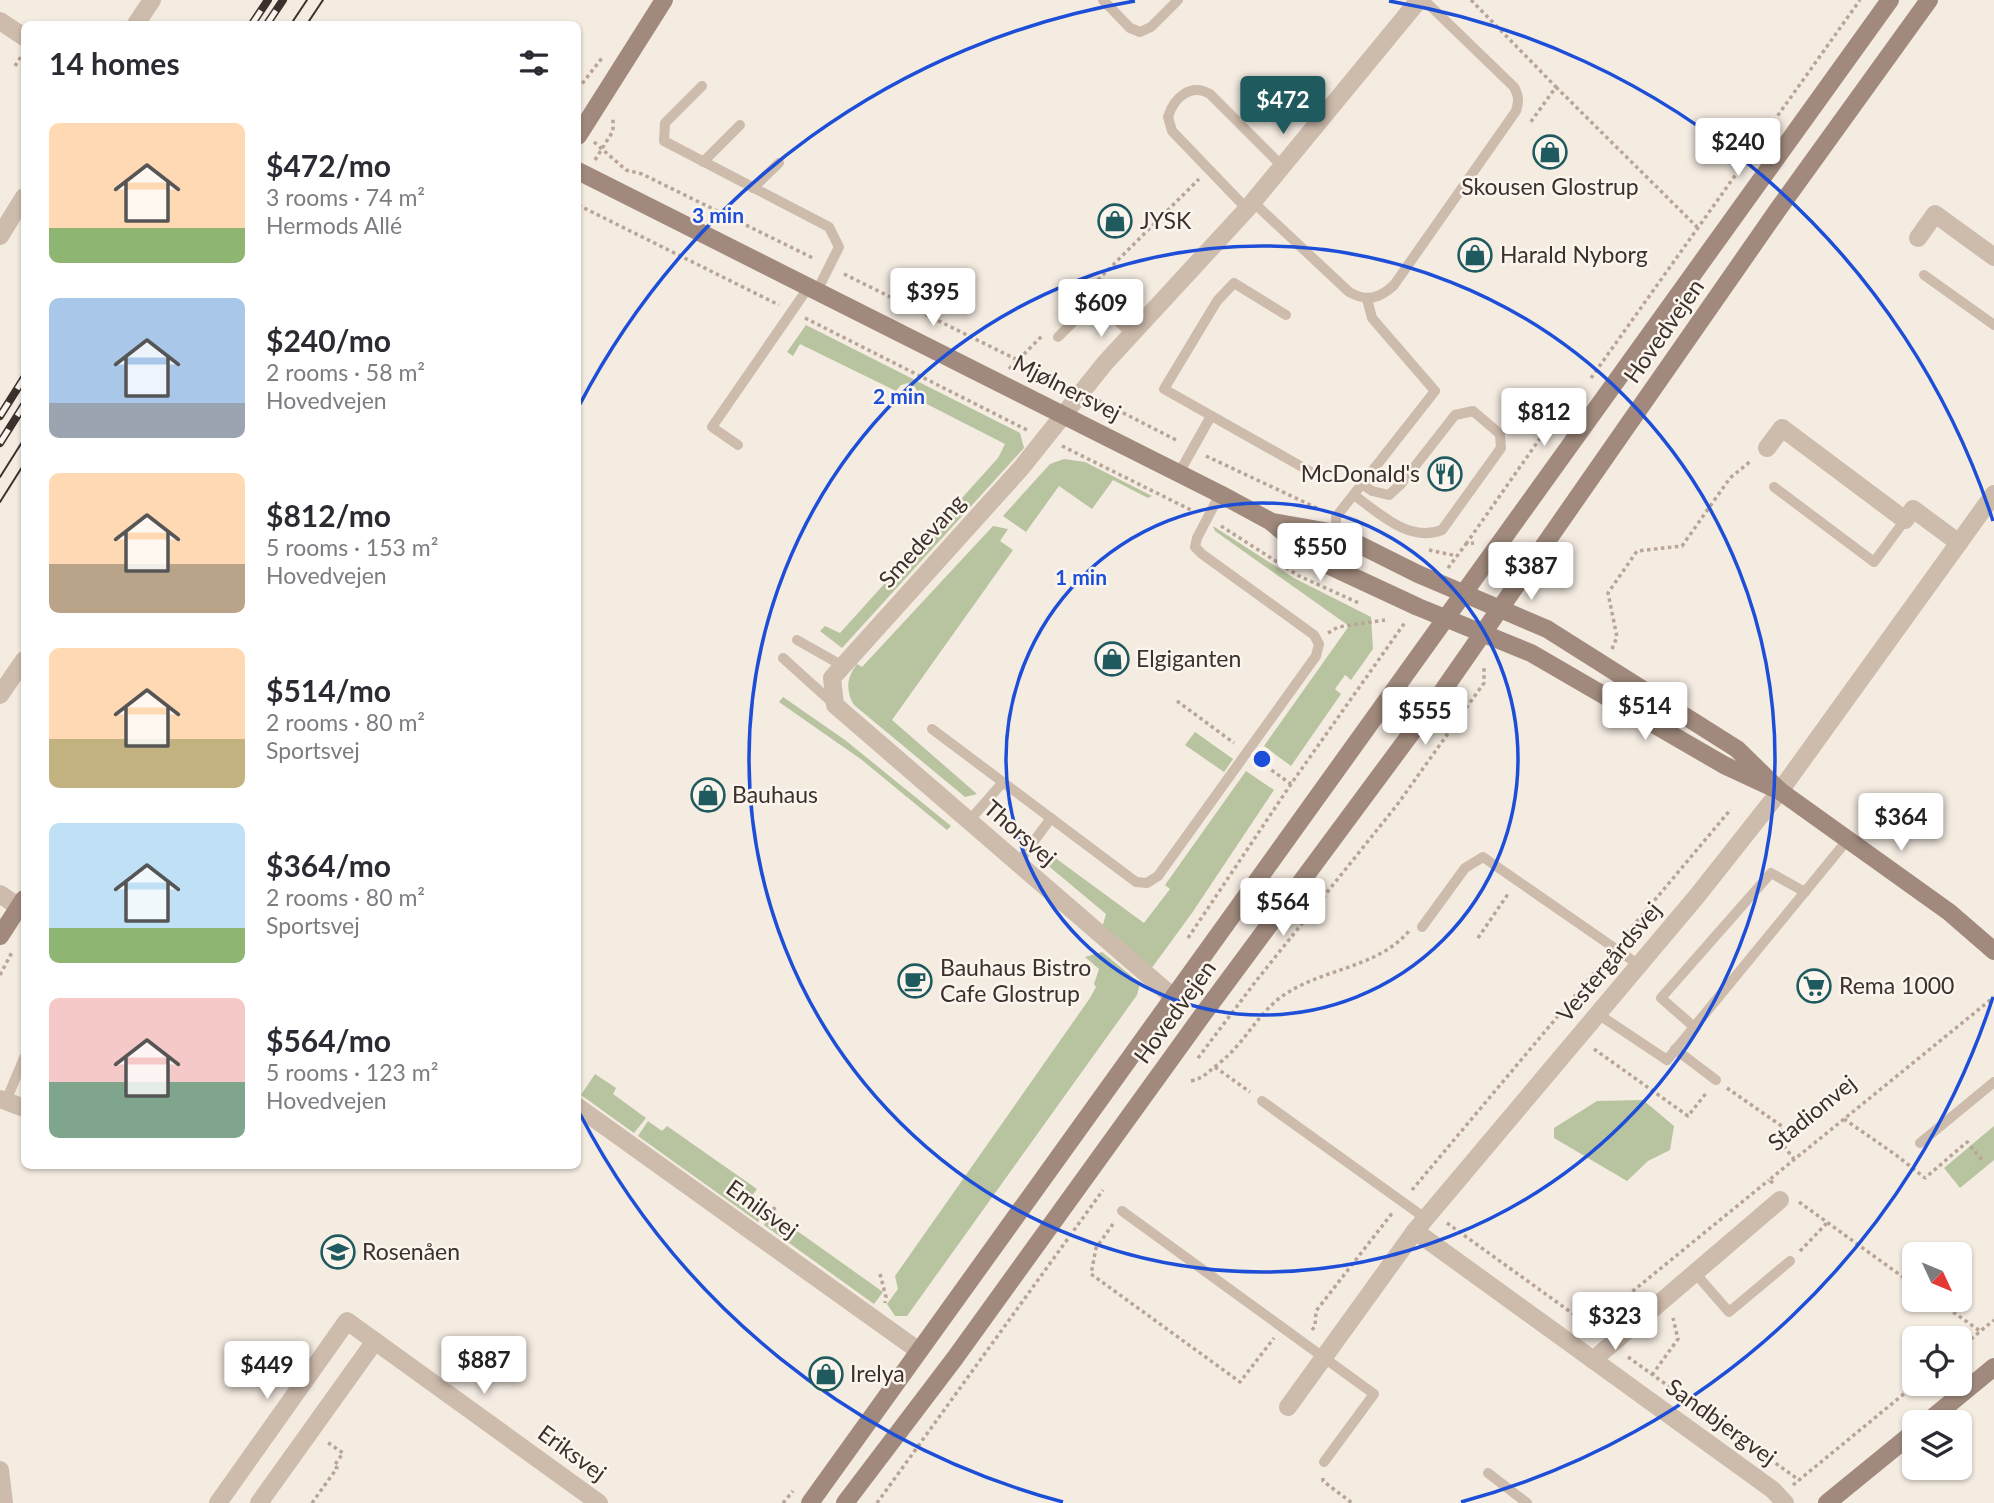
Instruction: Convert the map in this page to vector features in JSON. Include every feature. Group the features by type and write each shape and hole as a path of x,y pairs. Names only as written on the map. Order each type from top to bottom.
{"main road":[{"path":"581,130 664,0"},
{"name":"Hovedvejen","path":"810,1503 1500,539 1890,0"},
{"name":"Hovedvejen","path":"845,1503 955,1358 1201,1017 1483,634 1779,208 1929,0"},
{"name":"Mjølnersvej","path":"581,173 1220,494 1270,521 1317,560 1418,607 1531,653 1724,765 1780,791"},
{"name":"Mjølnersvej","path":"1270,521 1336,525 1437,582 1547,629 1737,749 1780,791"},
{"path":"1780,791 1949,912 1994,951"},
{"path":"0,935 21,904"},
{"path":"1942,1410 1994,1367"},
{"path":"1828,1503 1902,1442"}],"street":[{"path":"138,21 152,0"},
{"name":"Smedevang","path":"835,705 832,678 1022,467 1063,414 1132,334 1250,206 1419,0"},
{"path":"0,21 21,35"},
{"path":"0,236 21,203"},
{"path":"1918,238 1935,215 1994,257"},
{"path":"1767,448 1782,428 1905,520 1913,509 1959,543"},
{"name":"Vestergårdsvej","path":"1288,1407 1424,1220 1639,965 1780,791 1994,494"},
{"path":"0,695 21,664"},
{"name":"Thorsvej","path":"835,705 1173,997"},
{"path":"0,894 21,903"},
{"path":"3,1100 21,1107"},
{"name":"Emilsvej","path":"581,1109 919,1351"},
{"path":"1593,1360 1785,1196"},
{"name":"Sandbjergvej","path":"1424,1220 1593,1360 1782,1500"},
{"name":"Eriksvej","path":"218,1503 347,1321 599,1503"},
{"path":"259,1503 375,1341"},
{"path":"0,1470 5,1503"}],"lane":[{"path":"1103,0 1130,28 1140,32 1151,27 1178,0"},
{"path":"1283,167 1210,94 1197,89 1189,90 1170,108 1168,125 1208,170 1349,292 1367,299 1386,292 1394,285 1519,103 1514,87 1424,0"},
{"path":"702,86 665,123 664,141 829,228 839,247 830,267 712,427 738,445"},
{"path":"703,162 740,125"},
{"path":"753,188 779,163"},
{"path":"1924,275 1994,325"},
{"path":"1286,315 1234,283 1217,301 1164,389 1311,472"},
{"path":"1336,525 1362,484 1435,391 1372,318 1367,299"},
{"path":"1058,337 1095,300 1132,334"},
{"path":"1354,495 1403,529 1429,535 1441,530 1501,448 1500,434 1473,411 1455,415 1401,484 1389,495 1372,491 1362,484"},
{"path":"1179,473 1211,416"},
{"path":"1774,487 1874,562 1905,520"},
{"path":"932,729 1136,882 1152,881 1316,656 1319,644 1317,639 1195,547 1220,494"},
{"path":"797,640 843,666"},
{"path":"783,658 835,705"},
{"path":"969,821 1003,782"},
{"path":"1018,863 1051,818"},
{"path":"1598,1014 1667,1060 1849,838"},
{"path":"1422,927 1465,868 1483,857 1639,965"},
{"path":"1693,1026 1661,998 1771,873 1805,892"},
{"path":"1675,1049 1716,1080"},
{"path":"3,1100 21,1064"},
{"path":"1920,1143 1994,1082"},
{"path":"1262,1101 1424,1220"},
{"path":"1122,1211 1374,1394 1324,1462"},
{"path":"1695,1273 1728,1312 1790,1261"},
{"path":"1488,1473 1527,1503"}],"path":[{"path":"1589,381 1860,0"},
{"path":"15,66 21,55"},
{"path":"1556,87 1697,227"},
{"path":"581,135 586,135 626,170 642,174 1018,360 1336,525"},
{"path":"1087,290 1208,170"},
{"path":"581,206 588,210"},
{"path":"998,381 1048,330"},
{"path":"1437,582 1548,427 1583,391"},
{"path":"1603,666 1617,637 1608,593 1637,551 1682,546 1730,478 1767,448"},
{"path":"1466,544 1500,539"},
{"path":"1184,944 1291,783 1418,607"},
{"path":"1317,639 1338,627 1385,620"},
{"path":"1194,1064 1256,981 1396,805 1484,683 1483,634"},
{"path":"1303,1343 1315,1326 1316,1311 1371,1238 1731,809"},
{"path":"1478,938 1517,881"},
{"path":"1191,1081 1206,1076 1231,1055 1278,999 1313,980 1376,956 1399,941 1416,923 1422,927"},
{"name":"Stadionvej","path":"1902,1276 1828,1222 1785,1196 1769,1180 1994,997"},
{"path":"1578,1038 1688,1116 1716,1080 1783,1127 1777,1137 1794,1159"},
{"path":"1215,1067 1262,1101"},
{"path":"1424,1220 1590,1326 1769,1180"},
{"path":"877,1503 1108,1183"},
{"path":"1122,1211 1096,1248 1091,1274 1240,1382 1281,1327"},
{"path":"1790,1261 1828,1222"},
{"path":"1653,1375 1678,1339 1668,1296"},
{"path":"1953,1312 1980,1331"},
{"path":"1972,1338 1994,1320"},
{"path":"1610,1345 1799,1480"},
{"path":"1782,1500 1799,1480 1902,1395"},
{"path":"312,1503 339,1469 334,1466 342,1454"},
{"path":"1324,1462 1323,1481 1352,1503"},
{"path":"783,1503 796,1488"}],"green space":[{"path":"806,325 1020,433 1024,448 842,648 820,631 825,626 840,633 998,458 1005,444 915,398 918,393 915,387 908,383 901,385 896,391 800,344 793,356 787,352"},
{"path":"1064,459 1085,462 1152,496 1148,498 1113,480 1092,509 1059,486 1026,532 1003,516 1050,464"},
{"path":"993,526 1008,529 1000,541 1013,550 892,720 977,794 965,797 854,705 848,684 857,664 862,667"},
{"path":"1213,526 1294,578 1371,617 1373,649 1351,680 1345,675 1335,689 1341,694 1291,766 1264,746 1349,626 1215,531"},
{"path":"783,697 845,740 951,826 947,830 862,760 779,702"},
{"path":"1195,732 1233,759 1224,772 1185,745"},
{"path":"1246,771 1274,790 1151,969 1102,928 1106,914 1039,858 1039,846 1144,923 1170,889 1165,885"},
{"path":"1102,952 1140,983 1137,995 907,1316 895,1316 887,1304 898,1289 895,1276 1090,998 1096,987 1094,984 1099,969 1085,957"},
{"path":"595,1074 616,1088 613,1094 646,1118 634,1133 581,1095"},
{"path":"1643,1100 1674,1126 1670,1150 1648,1161 1627,1181 1554,1138 1554,1128 1597,1101"},
{"path":"648,1121 662,1131 667,1126 757,1189 751,1197 767,1209 758,1222 638,1136"},
{"path":"1994,1126 1994,1160 1960,1188 1944,1168"},
{"path":"772,1213 883,1292 874,1304 764,1225"}],"tram line":[{"path":"293,21 307,0"},
{"path":"309,21 323,0"},
{"path":"0,477 21,444"},
{"path":"0,502 21,469"}],"railway":[{"path":"254,21 268,0"},
{"path":"269,21 283,0"},
{"path":"0,416 21,383"},
{"path":"0,443 21,410"}],"place":[{"name":"Skousen Glostrup","path":"1550,152"},
{"name":"JYSK","path":"1115,221"},
{"name":"Harald Nyborg","path":"1475,255"},
{"name":"McDonald's","path":"1445,474"},
{"name":"Elgiganten","path":"1112,659"},
{"name":"Bauhaus","path":"708,795"},
{"name":"Bauhaus Bistro Cafe Glostrup","path":"915,981"},
{"name":"Rema 1000","path":"1814,986"},
{"name":"Rosenåen","path":"338,1252"},
{"name":"Irelya","path":"826,1374"}]}
